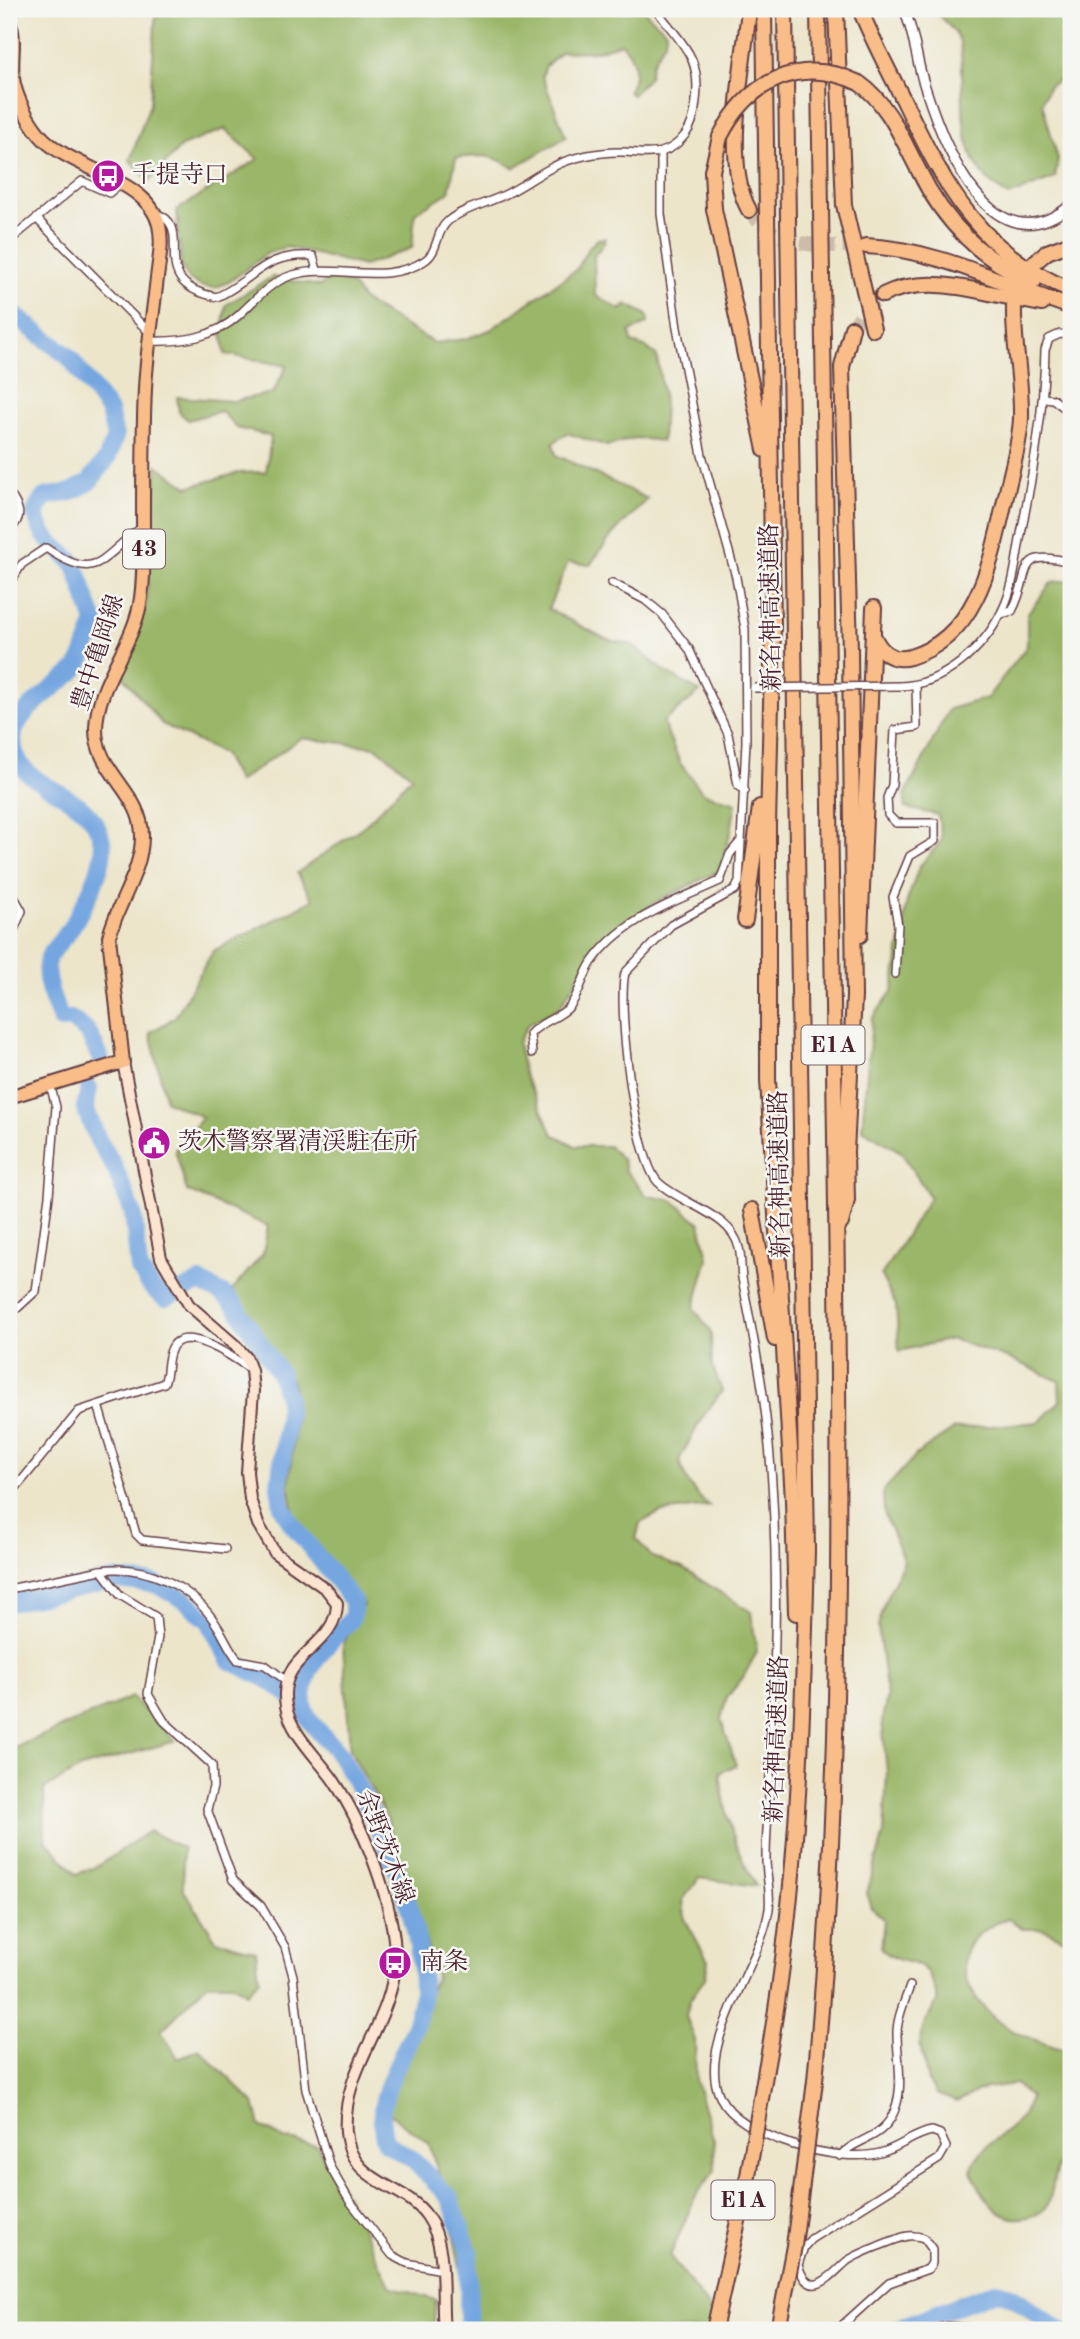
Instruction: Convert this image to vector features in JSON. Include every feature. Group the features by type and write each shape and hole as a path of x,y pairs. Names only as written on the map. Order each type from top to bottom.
{"highway":[{"path":"749,9 736,148 739,188 749,210"},
{"path":"764,9 772,507 768,1080 796,1579 796,1854"},
{"name":"新名神高速道路","path":"714,2330 748,2176 780,1993 796,1854 806,1604 806,1345 785,9"},
{"name":"E1A","path":"778,2330 793,2246 815,2081 832,1868 839,1659 837,1239 818,9"},
{"path":"836,9 844,205 873,329"},
{"path":"860,9 933,162 960,205 1006,254 1038,276 1071,291"},
{"path":"772,507 760,422 712,189 715,153 720,137 747,98 775,79 810,71 834,73 859,83 869,90 890,114 931,194 968,240 1013,272 1071,291"},
{"path":"1035,262 1047,253 1071,243"},
{"path":"866,246 904,250 942,259 1071,307"},
{"path":"883,295 905,286 934,285 1071,307"},
{"path":"873,635 882,651 890,656 909,657 925,650 965,615 984,585 1021,420 1014,306"},
{"path":"852,328 844,354 842,382 850,650 854,996"},
{"path":"837,1239 847,1200 846,1152 854,996 863,908 874,608"},
{"path":"745,920 771,727"},
{"path":"752,1210 788,1409"}],"main road":[{"path":"9,21 14,45 11,77 27,114 40,135 53,147 121,183 155,213"},
{"name":"豊中亀岡線","path":"123,1062 109,937 113,918 139,858 142,838 134,802 102,759 96,727 104,693 134,627 140,605 144,555 145,386 161,242 155,213"},
{"path":"9,1097 123,1062 161,1258 183,1298 199,1316 236,1346 246,1357 251,1370"},
{"name":"余野茨木線","path":"251,1370 253,1391 247,1472 250,1499 258,1524 275,1553 326,1589 337,1603 335,1625 292,1668 285,1700 289,1718 350,1809 382,1892 395,1944 391,1988 383,2015 358,2064 349,2091 346,2133 353,2155 365,2172 413,2202 427,2216 436,2235 442,2270 444,2330"},
{"path":"937,2330 973,2330"}],"street":[{"path":"37,219 150,337 172,342 214,332 236,318 265,290 291,275 317,270 384,272 423,262 433,252 440,231 450,219 510,192 560,163 606,153 661,154 684,136 692,124 699,81 691,54 656,9"},
{"path":"904,9 934,114 979,198 1000,217 1023,225 1046,221 1071,205"},
{"path":"661,154 661,214 674,315 702,456 736,577 745,629 745,790 739,882 735,890 671,925 625,973 625,1065 652,1175 666,1189 727,1228 736,1238 761,1381 769,1454 774,1636 766,1860 769,1906 763,1935 719,2038 713,2066 715,2081 727,2109 750,2127 840,2156 881,2153 932,2131 940,2134 946,2147 939,2159 827,2228 804,2248 799,2265 801,2273 806,2280 822,2284 829,2281 853,2257 905,2236 924,2238 932,2249 932,2263 928,2269 889,2283 837,2330"},
{"path":"9,241 82,181 109,193 121,183"},
{"path":"155,213 167,217 172,224 177,273 183,284 194,292 216,297 265,264 292,256 313,256 317,270"},
{"path":"744,688 916,686 935,680 953,668 1001,614 1015,565 1044,398 1045,350 1049,339 1059,334 1071,335"},
{"path":"1044,398 1053,398 1071,413"},
{"path":"9,493 20,507 20,515 18,523 9,531"},
{"path":"9,584 22,564 46,548 69,564 92,567 143,527"},
{"path":"1001,614 1012,611 1032,560 1038,556 1071,562"},
{"path":"612,583 645,600 662,614 689,649 728,734 738,785 745,790"},
{"path":"895,974 898,925 893,897 910,856 935,841 935,824 896,823 888,815 887,799 892,785 895,730 916,727 916,686"},
{"path":"532,1053 530,1034 536,1027 569,1007 591,963 603,949 656,908 720,881 730,854 740,843"},
{"path":"9,888 22,911 9,941"},
{"path":"9,1321 12,1313 36,1291 49,1196 56,1107 50,1084"},
{"path":"9,1496 79,1411 164,1383 171,1349 178,1342 190,1339 206,1343 251,1370"},
{"path":"98,1405 136,1534 142,1540 225,1549"},
{"path":"9,1589 125,1567 155,1574 174,1584 207,1612 237,1660 265,1665 287,1684"},
{"path":"101,1570 120,1595 156,1617 158,1637 148,1694 164,1721 212,1765 213,1787 207,1809 233,1880 261,1906 285,1947 293,1976 306,2090 330,2167 349,2200 392,2255 407,2263 442,2270"},
{"path":"840,2156 850,2147 876,2134 894,2111 900,2084 897,2032 910,1986"}],"green space":[{"path":"156,9 642,9 666,31 665,41 651,65 649,77 632,95 628,92 634,66 630,54 621,43 597,51 561,52 546,66 542,76 566,137 513,168 499,160 486,157 456,158 449,192 415,213 412,248 364,266 287,247 268,253 229,282 215,288 201,286 189,279 181,266 177,210 258,159 225,129 181,146 149,182 130,160 150,104"},
{"path":"934,9 1071,9 1071,78 1065,77 1049,86 1042,103 1058,159 1055,178 1009,196 990,182 977,165 969,147 965,127 959,39"},
{"path":"605,238 594,256 595,295 621,310 626,304 647,315 648,323 630,332 632,343 647,348 657,356 664,402 662,441 636,438 607,446 567,433 553,443 556,455 648,499 612,535 590,565 568,562 548,609 606,639 632,645 667,673 700,692 663,722 680,763 703,793 736,803 719,871 652,904 603,939 559,1008 528,1024 518,1043 524,1074 553,1134 575,1146 609,1146 622,1159 625,1170 647,1196 672,1200 700,1223 708,1258 694,1308 711,1332 712,1365 722,1391 702,1418 679,1460 690,1486 709,1506 661,1512 640,1523 636,1539 652,1557 682,1568 751,1612 757,1652 742,1679 727,1697 721,1719 736,1765 720,1773 732,1831 756,1886 700,1878 683,1899 685,1919 708,1961 705,1978 690,2000 686,2016 695,2040 696,2082 714,2141 715,2170 695,2197 670,2256 710,2309 738,2330 472,2330 447,2201 429,2143 387,2112 436,1975 387,1818 350,1750 343,1644 364,1603 294,1515 289,1483 296,1417 293,1383 232,1290 263,1254 268,1226 187,1191 175,1150 203,1117 166,1101 150,1033 175,1017 213,951 313,900 297,873 365,825 412,776 376,747 301,738 238,782 223,754 162,724 122,675 146,605 157,465 188,487 238,473 266,472 271,436 237,428 221,411 188,420 179,412 177,397 234,401 273,393 287,366 225,354 222,331 226,305 272,277 319,286 334,277 352,285 364,301 434,343 465,339 490,330 577,269 588,248 598,239"},
{"path":"1071,580 1071,1942 1043,1929 1024,1929 1008,1919 988,1928 974,1939 966,1951 964,1965 974,1995 1000,2023 1024,2036 1071,2052 1071,2156 1059,2165 1056,2171 1050,2199 1045,2208 1033,2216 1017,2218 1008,2217 992,2206 971,2171 983,2151 1019,2119 1030,2097 1015,2084 986,2088 956,2102 937,2094 928,2081 920,2045 925,2021 938,2001 933,1984 922,1967 901,1961 881,1949 884,1919 872,1908 867,1893 884,1833 887,1772 882,1720 887,1697 878,1627 884,1603 904,1561 884,1513 883,1491 917,1454 954,1429 1039,1422 1060,1401 1059,1381 1015,1361 952,1339 899,1351 896,1305 881,1276 930,1197 901,1152 862,1129 872,1019 893,990 907,901 919,867 942,840 938,815 905,808 905,795 949,709 987,698 1027,646 1027,614 1052,582"},
{"path":"132,1697 175,1741 81,1768 44,1789 45,1840 77,1874 100,1865 149,1831 183,1848 183,1889 216,1940 256,1951 259,1979 247,1993 232,1984 207,1984 161,2031 178,2058 199,2049 254,2103 260,2126 284,2139 317,2146 359,2219 390,2286 436,2300 433,2330 9,2330 9,1750"}],"waterway":[{"path":"9,311 69,357 109,411 115,437 107,459 88,483 71,492 44,497 35,512 46,537 74,564 95,621 79,665 28,710 20,720 13,740 17,758 26,771 83,809 95,823 102,841 101,862 93,886 70,929 50,955 46,971 61,1020 71,1019 88,1032 100,1057"},
{"path":"89,1088 85,1108 98,1140 114,1166 133,1213 139,1269 153,1289 165,1298 200,1282 223,1294 235,1305 280,1374 287,1397 288,1413 279,1485 282,1506 291,1523 353,1601 351,1619 325,1648 309,1672 304,1691 304,1709 312,1724 341,1757 370,1811 396,1870 415,1931 422,1992 419,2011 388,2086 382,2124 386,2143 412,2159 450,2198 469,2252 468,2330"},
{"path":"9,1603 115,1580 155,1584 185,1600 209,1621 229,1660 267,1679 299,1702"},
{"path":"893,2330 996,2291 1014,2298 1060,2330"}],"tunnel":[{"path":"749,210 760,223 786,239 816,245 865,246"},
{"path":"852,328 864,311 883,295"}],"place":[{"name":"千提寺口","path":"108,176"},
{"name":"茨木警察署清渓駐在所","path":"154,1143"},
{"name":"南条","path":"395,1963"}]}
